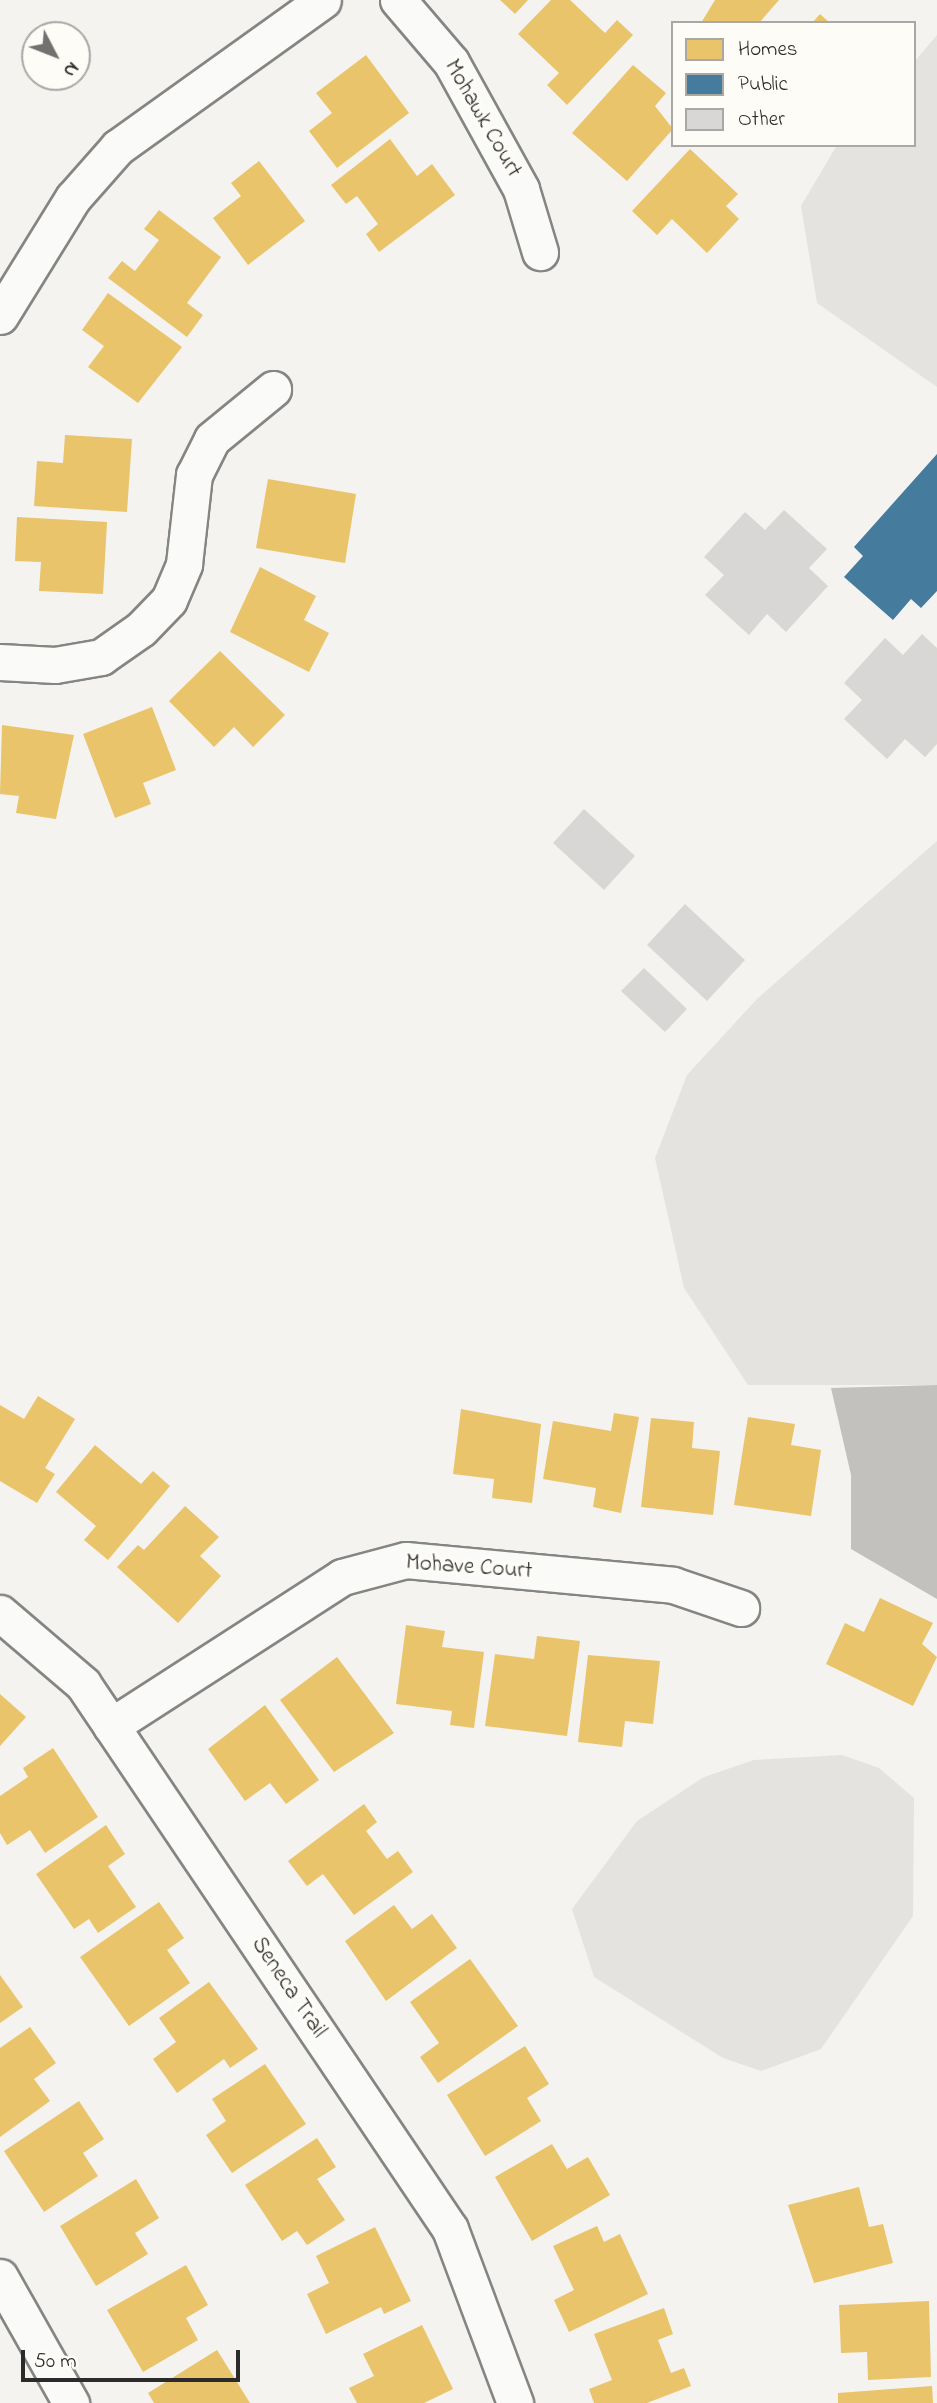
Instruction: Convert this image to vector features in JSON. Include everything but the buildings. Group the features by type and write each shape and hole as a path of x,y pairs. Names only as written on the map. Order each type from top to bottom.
{"street":[{"path":"0,316 74,198 118,147 323,0"},
{"name":"Mohawk Court","path":"398,0 452,62 522,189 540,252"},
{"path":"0,662 55,665 101,657 141,629 169,600 184,564 194,475 212,439 273,389"},
{"name":"Mohave Court","path":"111,1726 342,1577 406,1560 673,1585 741,1608"},
{"name":"Seneca Trail","path":"0,1612 30,1632 83,1684 450,2229 515,2403"},
{"path":"0,2277 71,2403"}],"shaded area":[{"path":"937,35 937,387 817,303 801,206 836,147 916,147 916,60"},
{"path":"937,841 937,1385 748,1385 684,1288 655,1158 687,1075 757,999"},
{"path":"937,1385 937,1599 851,1549 851,1475 831,1388"},
{"path":"842,1755 879,1768 914,1798 913,1916 821,2049 761,2071 723,2058 594,1977 572,1909 637,1821 704,1777 754,1760"}]}
